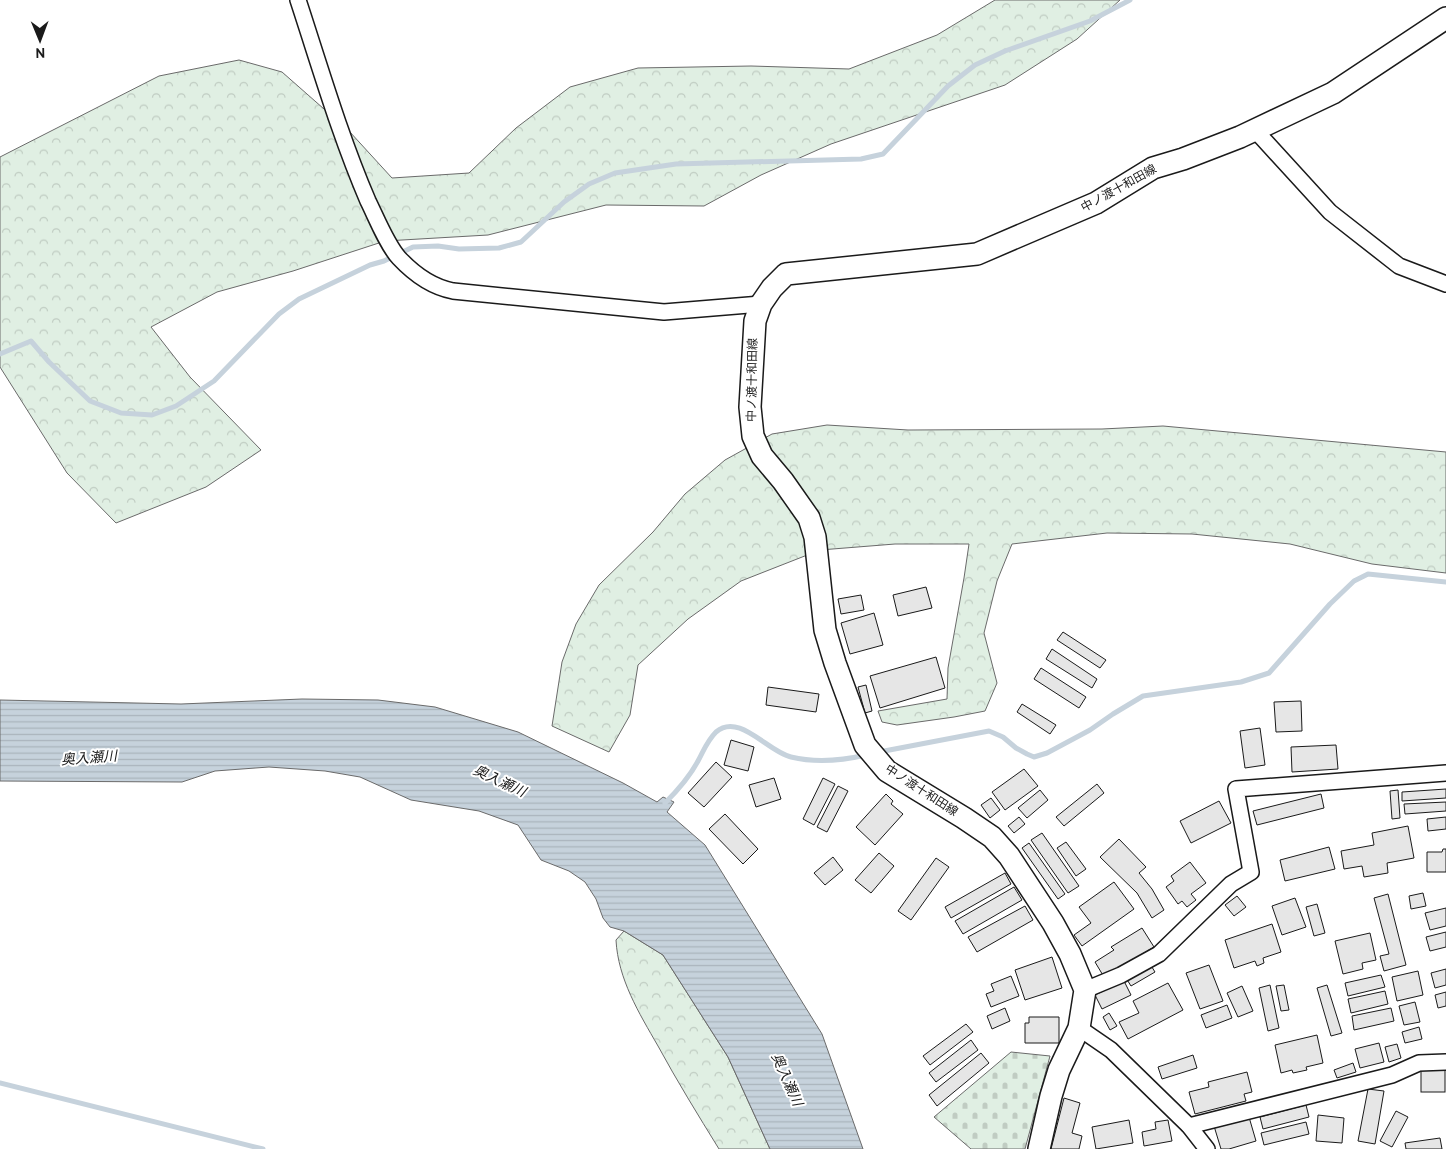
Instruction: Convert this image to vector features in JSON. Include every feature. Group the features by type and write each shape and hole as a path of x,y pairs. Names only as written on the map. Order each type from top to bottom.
{"main road":[{"name":"中ノ渡十和田線","path":"1085,990 1070,954 1053,923 992,837 888,771 865,745 825,630 821,608 815,537 809,518 784,481 762,456 753,436 750,407 753,345 755,321 761,304 772,288 786,274 977,254 1096,203 1153,168 1183,160 1255,130 1333,93 1446,18"},
{"path":"1039,1149 1059,1070 1079,1028 1085,990"}],"street":[{"path":"298,0 356,172 378,222 398,257 424,280 439,288 453,291 664,312 761,304"},
{"path":"1255,130 1330,212 1399,266 1446,284"},
{"path":"1085,990 1121,976 1159,954 1231,884 1251,872 1236,789 1446,773"},
{"path":"1079,1028 1111,1050 1189,1126 1207,1149"},
{"path":"1189,1126 1392,1075 1419,1063 1446,1062"}],"green space":[{"path":"995,0 1120,0 1077,39 1005,85 831,144 761,175 704,206 606,205 488,235 385,241 293,271 217,292 151,327 190,377 261,450 206,487 116,523 67,473 0,367 0,157 159,76 239,60 282,72 349,131 392,178 469,173 516,128 570,87 638,68 751,66 849,69 937,35"},
{"path":"827,425 908,430 1102,429 1163,426 1446,452 1446,573 1372,564 1290,544 1192,534 1107,533 1012,544 997,581 984,633 997,683 985,711 897,725 882,722 878,711 947,699 948,668 969,544 895,544 820,550 741,581 688,619 638,665 630,715 609,752 552,726 562,662 576,624 599,585 653,532 685,494 725,460 772,434"},
{"path":"624,931 663,955 728,1057 770,1149 719,1149 644,1021 625,982 616,940"},
{"path":"1011,1052 1050,1056 1025,1149 971,1149 934,1117"}],"water":[{"name":"奥入瀬川","path":"302,699 378,700 435,707 518,732 623,783 657,802 663,797 674,802 667,812 705,845 822,1034 863,1149 770,1149 728,1057 663,955 624,931 610,927 603,918 596,899 585,882 569,871 541,860 518,825 479,811 411,800 360,777 325,771 269,767 215,771 182,782 0,781 0,700 181,704"}],"building":[{"path":"926,587 932,608 898,616 893,595"},
{"path":"861,595 864,610 841,614 838,599"},
{"path":"874,613 883,645 850,654 841,623"},
{"path":"1063,632 1106,660 1100,668 1057,640"},
{"path":"1052,649 1097,679 1092,688 1046,659"},
{"path":"936,657 945,688 880,708 870,676"},
{"path":"1041,668 1086,697 1079,708 1034,679"},
{"path":"866,685 872,711 865,713 858,687"},
{"path":"768,687 819,694 816,712 766,705"},
{"path":"1301,701 1302,731 1276,732 1274,702"},
{"path":"1022,704 1056,725 1050,734 1017,712"},
{"path":"1260,728 1265,765 1245,768 1240,731"},
{"path":"731,740 754,747 748,771 724,765"},
{"path":"1336,745 1338,769 1292,772 1291,747"},
{"path":"716,762 732,777 704,807 688,793"},
{"path":"1024,769 1038,786 1005,810 992,792"},
{"path":"774,778 781,799 756,807 749,785"},
{"path":"823,778 835,784 814,825 803,819"},
{"path":"1097,784 1104,793 1064,826 1056,817"},
{"path":"838,786 848,791 827,832 817,827"},
{"path":"1446,789 1446,798 1402,801 1402,792"},
{"path":"1040,790 1048,800 1027,818 1018,808"},
{"path":"1398,790 1400,818 1392,819 1390,791"},
{"path":"886,794 893,801 891,804 903,814 875,845 856,827"},
{"path":"1321,794 1324,808 1257,825 1253,811"},
{"path":"991,798 1000,810 990,818 981,805"},
{"path":"1219,801 1231,823 1191,843 1180,821"},
{"path":"1446,802 1446,811 1405,814 1404,804"},
{"path":"725,814 758,849 743,864 709,829"},
{"path":"1019,817 1025,824 1014,833 1008,826"},
{"path":"1446,817 1446,829 1428,831 1427,819"},
{"path":"1408,826 1414,858 1387,863 1388,873 1364,877 1362,866 1344,869 1341,851 1374,845 1372,833"},
{"path":"1042,833 1079,886 1068,893 1031,840"},
{"path":"1119,839 1146,867 1139,873 1152,889 1164,910 1152,918 1137,893 1100,857"},
{"path":"1066,842 1086,869 1076,876 1057,848"},
{"path":"1029,843 1065,894 1058,899 1022,848"},
{"path":"1329,847 1335,869 1285,881 1280,860"},
{"path":"1443,849 1446,849 1446,872 1427,872 1427,852 1442,852"},
{"path":"879,853 894,866 871,893 855,880"},
{"path":"833,857 843,870 825,885 814,873"},
{"path":"936,858 949,867 911,920 898,911"},
{"path":"1190,862 1206,883 1191,894 1196,900 1187,907 1182,901 1178,904 1166,887 1174,881 1171,876"},
{"path":"1005,873 1011,884 951,918 945,907"},
{"path":"1114,882 1134,909 1082,946 1074,935 1091,923 1079,907"},
{"path":"1014,887 1022,900 963,934 955,921"},
{"path":"1423,893 1426,906 1411,909 1409,896"},
{"path":"1388,894 1406,965 1384,971 1380,956 1389,954 1374,898"},
{"path":"1237,896 1246,907 1234,916 1225,905"},
{"path":"1295,898 1306,927 1282,935 1272,906"},
{"path":"1317,904 1325,933 1314,936 1306,907"},
{"path":"1025,906 1033,920 977,952 968,937"},
{"path":"1446,908 1446,926 1430,930 1425,913"},
{"path":"1272,924 1281,952 1263,958 1264,963 1257,966 1255,961 1234,968 1225,940"},
{"path":"1142,928 1154,947 1104,977 1095,962 1114,950 1111,947"},
{"path":"1446,932 1446,947 1430,951 1426,937"},
{"path":"1370,933 1376,960 1362,963 1363,969 1343,974 1335,941"},
{"path":"1052,957 1062,988 1025,1000 1015,970"},
{"path":"1150,964 1155,972 1131,986 1126,978"},
{"path":"1209,965 1223,1001 1200,1009 1186,973"},
{"path":"1446,969 1446,985 1435,988 1431,973"},
{"path":"1418,971 1423,995 1397,1001 1392,977"},
{"path":"1381,975 1385,987 1348,996 1345,983"},
{"path":"1011,976 1019,996 991,1007 986,994 994,991 991,984"},
{"path":"1124,981 1131,995 1102,1009 1095,995"},
{"path":"1168,983 1183,1010 1128,1039 1119,1022 1139,1013 1133,1001"},
{"path":"1270,985 1279,1028 1268,1031 1259,988"},
{"path":"1284,985 1289,1010 1281,1011 1276,986"},
{"path":"1327,985 1342,1033 1331,1036 1317,988"},
{"path":"1242,986 1253,1011 1238,1017 1227,993"},
{"path":"1385,991 1388,1004 1351,1013 1348,999"},
{"path":"1446,992 1446,1006 1438,1008 1435,995"},
{"path":"1415,1002 1420,1022 1404,1025 1399,1006"},
{"path":"1227,1005 1232,1018 1206,1028 1201,1015"},
{"path":"1005,1008 1010,1021 992,1029 987,1016"},
{"path":"1391,1008 1394,1021 1354,1030 1352,1016"},
{"path":"1109,1013 1117,1026 1110,1030 1103,1017"},
{"path":"1029,1017 1059,1017 1059,1043 1025,1043 1025,1023 1029,1023"},
{"path":"966,1024 973,1032 930,1065 923,1056"},
{"path":"1419,1027 1422,1039 1405,1043 1402,1032"},
{"path":"1317,1035 1323,1063 1306,1067 1307,1070 1293,1073 1292,1070 1281,1073 1275,1045"},
{"path":"971,1040 978,1050 936,1082 929,1073"},
{"path":"1379,1043 1384,1062 1360,1068 1355,1049"},
{"path":"1397,1044 1401,1058 1389,1062 1385,1047"},
{"path":"981,1053 989,1063 937,1106 929,1095"},
{"path":"1193,1055 1197,1068 1162,1079 1158,1067"},
{"path":"1353,1063 1356,1072 1337,1078 1334,1070"},
{"path":"1421,1070 1445,1070 1445,1092 1421,1092"},
{"path":"1247,1072 1252,1092 1244,1094 1246,1101 1195,1114 1189,1092 1209,1087 1208,1082"},
{"path":"1368,1089 1384,1091 1375,1144 1358,1141"},
{"path":"1064,1098 1080,1103 1072,1133 1082,1136 1079,1149 1051,1149"},
{"path":"1306,1105 1309,1117 1263,1129 1260,1117"},
{"path":"1396,1111 1408,1117 1392,1147 1380,1141"},
{"path":"1318,1115 1344,1118 1342,1143 1316,1141"},
{"path":"1249,1117 1256,1141 1229,1149 1221,1149 1214,1126"},
{"path":"1129,1120 1133,1143 1096,1149 1092,1127"},
{"path":"1168,1120 1172,1141 1144,1146 1142,1132 1156,1129 1155,1122"},
{"path":"1306,1122 1309,1134 1264,1145 1261,1133"},
{"path":"1440,1138 1442,1149 1406,1149 1405,1143"}],"waterway":[{"path":"0,354 31,341 49,362 90,401 121,413 152,415 176,406 214,381 279,314 299,299 370,265 384,261 413,247 499,248 521,242 564,202 589,184 615,173 676,164 861,159 883,154 948,86 975,65 1005,51 1090,21 1130,0"},
{"path":"879,752 989,731 1003,737 1016,748 1034,757 1047,753 1090,730 1143,696 1241,682 1269,673 1330,604 1354,581 1368,574 1446,582"},
{"path":"665,803 691,772 713,735 725,727 744,730 782,754 800,759 847,759 866,755"},
{"path":"0,1083 263,1149"}]}
